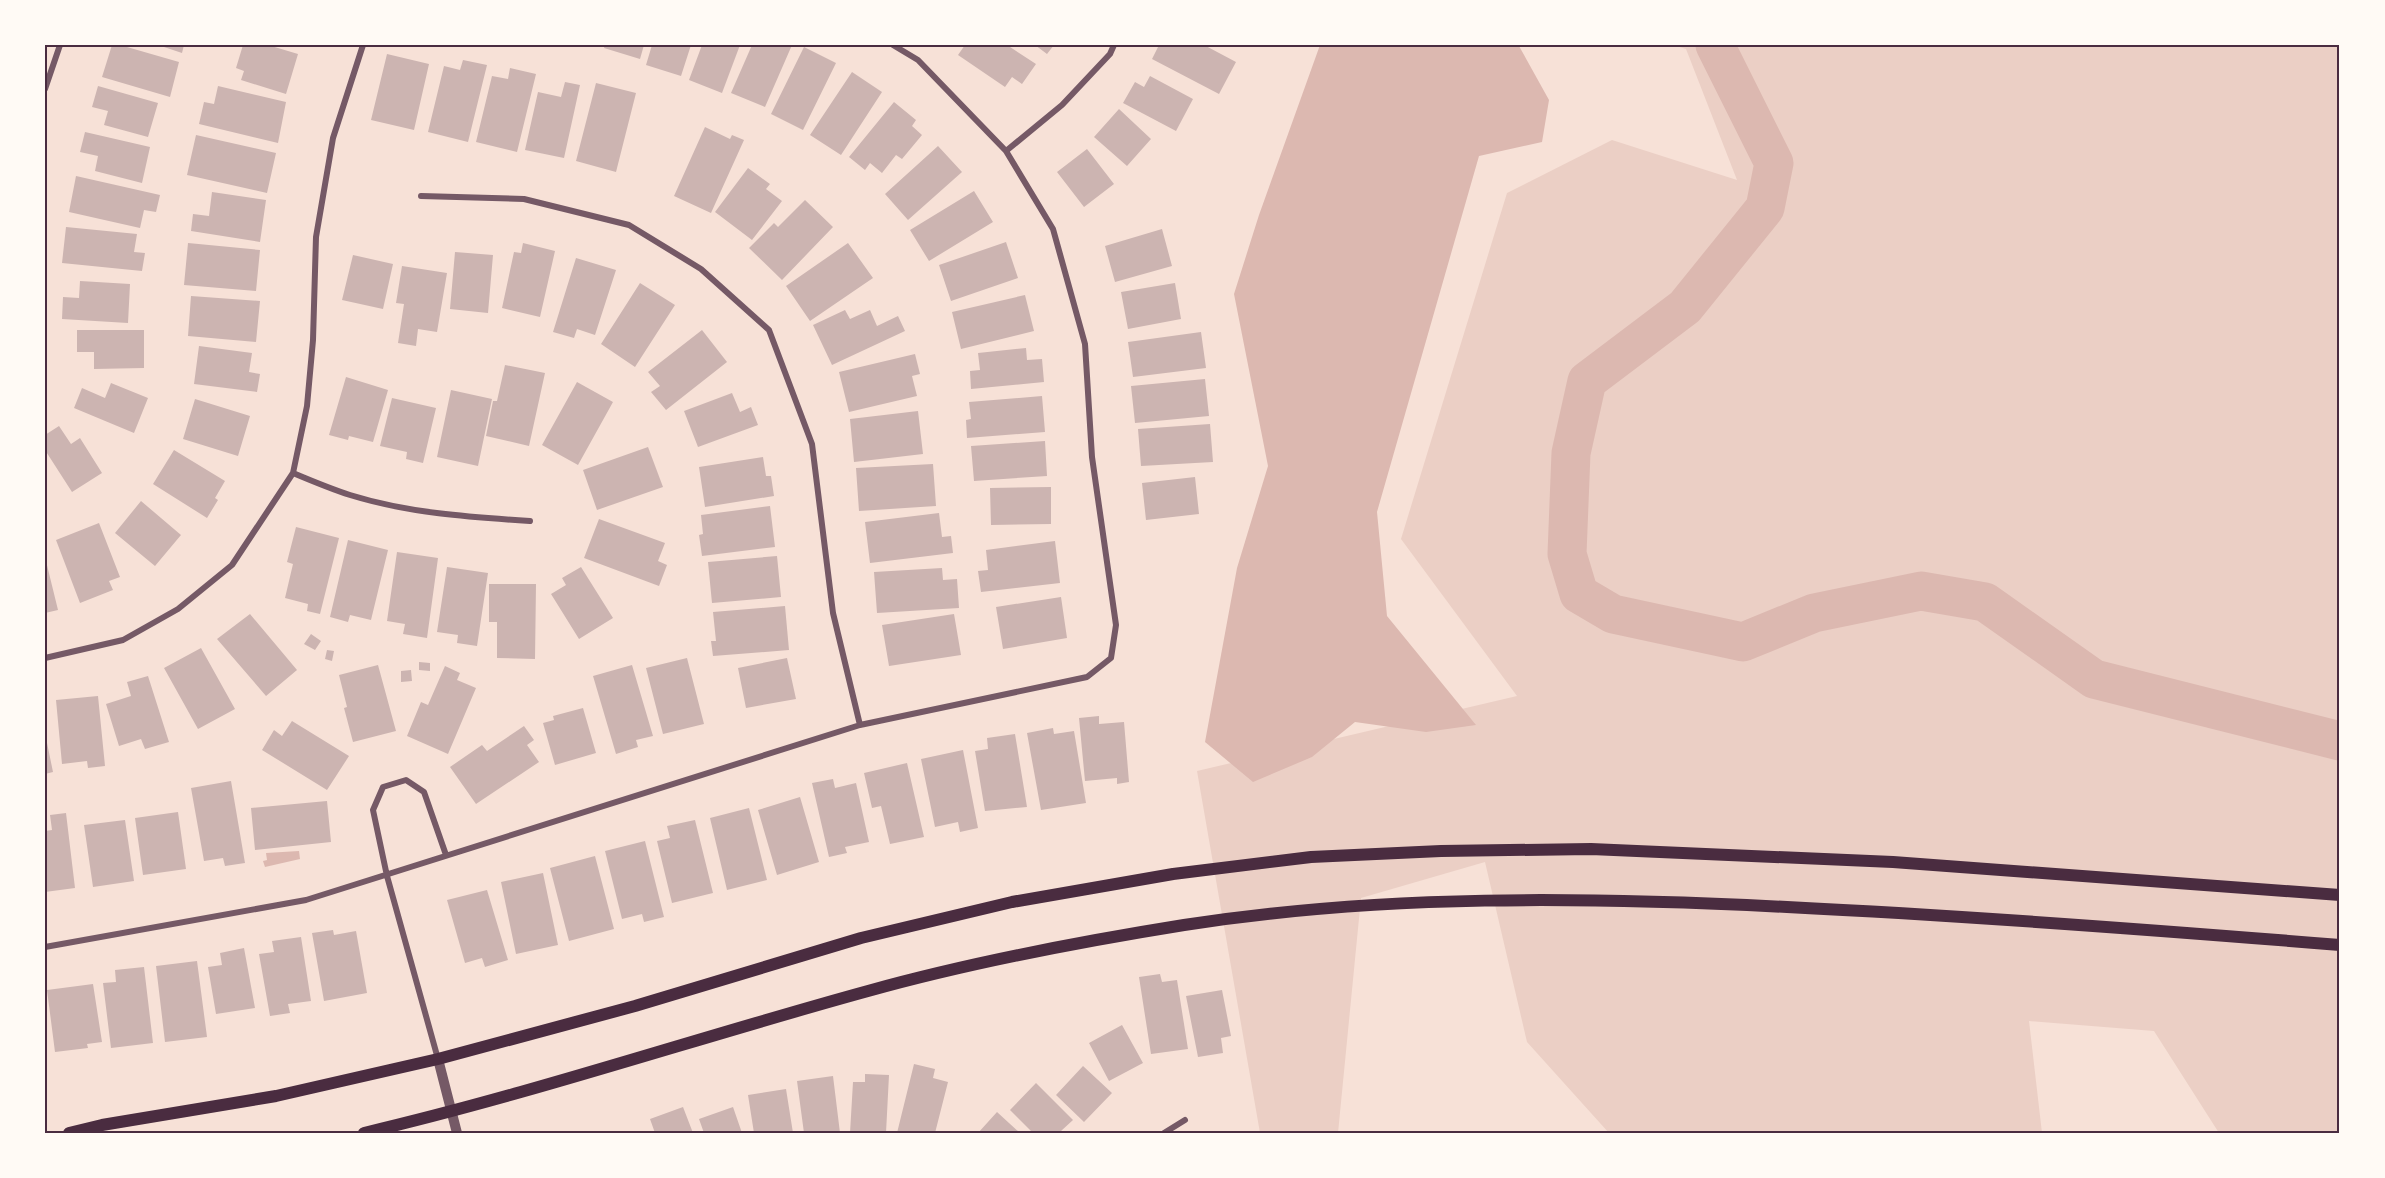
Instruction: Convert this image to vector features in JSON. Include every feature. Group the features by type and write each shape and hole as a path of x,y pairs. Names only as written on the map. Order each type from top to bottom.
{"main road":[{"path":"69,1133 102,1125 276,1096 438,1059 635,1006 861,938 1012,902 1173,874 1311,857 1441,851 1591,849 1893,862 2340,895"},
{"path":"364,1133 451,1112 648,1057 873,989 1025,953 1186,925 1324,908 1454,902 1604,900 1906,913 2340,945"}],"street":[{"path":"45,89 60,45"},
{"path":"45,658 123,639 178,609 232,565 293,473 307,406 313,340 316,237 333,138 363,45"},
{"path":"45,947 306,900 860,725 1088,677 1111,658 1116,625 1092,457 1085,344 1053,229 1006,151 918,60 893,45"},
{"path":"1006,151 1062,105 1110,54 1114,45"},
{"path":"421,196 524,199 629,225 701,269 769,330 812,444 833,613 860,725"},
{"path":"293,473 349,495 413,509 470,517 530,521"},
{"path":"446,855 424,792 406,780 383,787 373,810 387,876 457,1133"},
{"path":"1164,1133 1185,1120"}],"shaded area":[{"path":"1320,45 1516,45 1519,46 1549,100 1542,142 1479,156 1377,512 1387,616 1476,725 1426,732 1355,722 1312,757 1253,782 1205,742 1237,568 1268,466 1234,294 1259,215"},
{"path":"1673,45 2340,45 2340,1133 2219,1133 2154,1031 2029,1021 2042,1133 1609,1133 1527,1042 1485,862 1361,898 1338,1133 1260,1133 1197,771 1517,696 1401,539 1507,193 1612,140 1737,180 1686,49"},
{"path":"299,851 300,859 265,867 263,861 267,860 266,853"}],"building":[{"path":"112,45 120,45 179,62 170,97 102,77"},
{"path":"158,45 184,45 182,53"},
{"path":"243,45 268,45 298,54 286,94 241,80 244,71 236,68"},
{"path":"605,45 644,45 640,59 604,48"},
{"path":"652,45 691,45 681,76 646,65"},
{"path":"702,45 740,45 722,93 689,80"},
{"path":"752,45 792,45 765,107 731,93"},
{"path":"965,45 1007,45 1036,64 1022,84 1012,77 1005,87 958,55"},
{"path":"1035,45 1054,45 1047,54"},
{"path":"1159,45 1204,45 1236,62 1219,94 1152,59"},
{"path":"804,47 836,63 803,130 771,114"},
{"path":"387,54 429,64 414,130 371,120"},
{"path":"463,60 487,65 468,142 428,132 444,66 460,70"},
{"path":"510,68 536,74 517,152 476,142 492,76 508,79"},
{"path":"852,72 882,92 841,155 810,135"},
{"path":"1150,76 1193,99 1176,131 1123,103 1135,82 1144,87"},
{"path":"565,82 580,85 564,158 525,150 538,92 561,97"},
{"path":"596,83 636,93 616,172 576,161"},
{"path":"98,86 158,103 148,137 104,125 108,111 92,107"},
{"path":"218,86 286,102 278,143 199,124 204,102 214,104"},
{"path":"894,102 916,120 912,126 922,135 902,159 896,155 882,173 870,163 865,170 849,157"},
{"path":"1119,109 1151,139 1127,166 1094,137"},
{"path":"705,127 730,139 732,135 744,140 711,213 674,196"},
{"path":"85,132 150,147 142,183 95,171 98,156 80,152"},
{"path":"196,135 276,153 267,193 187,175"},
{"path":"938,146 962,172 908,220 885,194"},
{"path":"1087,149 1114,184 1084,207 1057,172"},
{"path":"748,168 770,184 766,189 782,201 752,240 715,212"},
{"path":"76,176 160,195 156,212 144,210 140,228 69,212"},
{"path":"974,191 993,222 929,261 910,230"},
{"path":"212,192 266,200 260,242 191,231 193,214 209,216"},
{"path":"805,200 833,227 782,280 749,248 774,223 778,227"},
{"path":"66,227 137,234 134,252 145,253 142,271 62,263"},
{"path":"1162,229 1172,266 1115,282 1105,246"},
{"path":"1006,242 1018,278 951,301 939,265"},
{"path":"188,243 260,250 256,291 184,285"},
{"path":"523,243 555,251 540,317 502,308 514,252 521,253"},
{"path":"848,243 873,278 810,321 786,286"},
{"path":"455,252 493,255 488,313 450,309"},
{"path":"353,255 393,264 383,309 342,300"},
{"path":"576,258 616,270 595,335 577,329 574,338 553,332"},
{"path":"402,266 447,273 437,332 418,329 416,346 398,343 404,304 396,303"},
{"path":"80,281 130,284 128,323 62,319 63,297 79,298"},
{"path":"640,283 675,305 635,367 601,344"},
{"path":"1175,283 1181,319 1128,329 1121,292"},
{"path":"1025,295 1034,331 961,349 952,312"},
{"path":"191,296 260,301 256,342 188,336"},
{"path":"845,310 850,319 870,310 877,326 898,316 905,331 832,365 813,325"},
{"path":"77,330 144,330 144,368 94,369 94,352 77,352"},
{"path":"702,330 727,362 666,410 651,392 660,386 648,372"},
{"path":"1201,332 1206,368 1133,377 1128,342"},
{"path":"199,346 252,353 249,372 260,374 257,392 194,384"},
{"path":"1026,348 1027,360 1042,359 1044,382 971,389 970,371 980,370 978,353"},
{"path":"915,354 920,374 912,376 917,396 849,412 839,372"},
{"path":"505,365 545,373 529,446 486,436 493,401 497,401"},
{"path":"346,377 388,390 373,442 349,436 348,440 329,435"},
{"path":"1205,379 1209,416 1135,423 1131,386"},
{"path":"577,382 613,402 578,465 542,445"},
{"path":"111,383 148,398 134,433 74,408 82,388 105,398"},
{"path":"451,390 492,399 478,466 437,457"},
{"path":"732,393 740,412 751,407 758,425 698,447 684,411"},
{"path":"1042,396 1045,432 967,438 966,420 971,419 969,402"},
{"path":"392,398 436,408 423,463 406,459 407,452 380,446"},
{"path":"195,399 250,416 238,456 183,439"},
{"path":"918,411 923,454 854,462 850,419"},
{"path":"1210,424 1213,462 1141,466 1138,429"},
{"path":"59,426 71,444 80,438 102,473 72,492 45,450 45,435"},
{"path":"1045,441 1047,476 974,481 971,446"},
{"path":"648,447 663,487 597,510 583,470"},
{"path":"174,450 225,481 215,498 218,500 207,518 153,484"},
{"path":"763,457 766,476 771,476 774,496 705,507 699,467"},
{"path":"933,464 936,506 859,511 856,468"},
{"path":"1195,477 1199,514 1146,520 1142,483"},
{"path":"1051,487 1051,524 991,525 990,488"},
{"path":"141,501 181,535 155,566 115,533"},
{"path":"770,506 775,547 702,556 699,535 703,534 701,515"},
{"path":"939,513 942,537 951,536 953,553 870,563 865,522"},
{"path":"599,519 665,543 658,561 667,565 659,586 584,558"},
{"path":"99,523 120,577 109,581 113,590 80,603 56,540"},
{"path":"296,527 339,538 320,614 307,611 308,604 285,598 293,564 287,562"},
{"path":"348,540 388,550 371,620 350,615 348,622 330,617"},
{"path":"1055,541 1060,583 981,592 978,571 988,570 986,550"},
{"path":"397,552 438,558 427,638 403,634 405,624 387,621"},
{"path":"777,556 781,597 712,603 708,562"},
{"path":"45,557 58,610 45,613"},
{"path":"447,567 488,573 477,646 457,643 458,635 437,632"},
{"path":"581,567 613,618 579,639 551,594 566,585 562,578"},
{"path":"942,568 943,580 957,579 959,608 877,613 874,572"},
{"path":"489,584 536,584 535,659 497,658 497,622 489,622"},
{"path":"1061,597 1067,638 1003,649 996,607"},
{"path":"785,606 789,650 713,656 711,641 716,641 713,612"},
{"path":"250,614 297,670 266,696 217,639"},
{"path":"954,614 961,655 889,666 882,625"},
{"path":"311,634 321,641 315,650 304,644"},
{"path":"201,648 235,709 198,729 164,668"},
{"path":"327,650 334,651 332,661 325,659"},
{"path":"687,658 704,724 663,734 646,668"},
{"path":"787,658 796,699 746,708 738,668"},
{"path":"419,662 430,663 430,671 419,670"},
{"path":"378,665 396,731 353,742 344,708 347,707 339,675"},
{"path":"632,665 653,736 636,740 638,747 616,754 593,676"},
{"path":"445,666 460,673 457,680 476,688 448,754 407,736 421,702 428,705"},
{"path":"411,670 412,681 401,682 401,671"},
{"path":"148,676 169,742 145,749 141,739 119,746 106,704 131,696 127,682"},
{"path":"98,696 105,766 88,768 87,761 62,764 56,700"},
{"path":"583,708 596,753 555,765 543,723 554,720 553,716"},
{"path":"1099,716 1099,724 1124,722 1129,782 1117,784 1117,778 1085,781 1079,718"},
{"path":"292,721 349,756 327,790 262,750 274,730 282,736"},
{"path":"524,726 534,740 527,745 539,762 476,804 450,767 482,745 487,751"},
{"path":"1053,728 1054,734 1074,731 1086,803 1041,810 1027,733"},
{"path":"1015,734 1027,807 985,811 975,751 988,749 987,738"},
{"path":"45,739 53,772 45,774"},
{"path":"963,750 978,828 960,832 958,822 935,827 921,759"},
{"path":"907,763 924,837 890,844 881,806 872,808 864,773"},
{"path":"833,779 835,788 856,783 869,842 845,847 847,853 829,857 812,783"},
{"path":"231,781 245,863 225,866 223,858 204,861 191,788"},
{"path":"800,797 819,862 777,875 758,810"},
{"path":"327,801 331,842 255,850 251,808"},
{"path":"749,808 767,880 727,890 710,818"},
{"path":"178,812 186,869 143,875 135,818"},
{"path":"66,813 75,888 45,892 45,831 52,830 50,815"},
{"path":"125,820 134,881 93,887 84,825"},
{"path":"695,820 713,893 672,903 657,841 670,838 667,826"},
{"path":"645,841 664,917 644,922 642,914 622,919 605,851"},
{"path":"595,856 614,929 569,941 550,868"},
{"path":"543,873 558,945 516,954 501,882"},
{"path":"487,890 508,960 485,967 482,958 465,963 447,900"},
{"path":"333,930 334,935 356,931 367,993 324,1001 312,933"},
{"path":"301,937 311,1001 288,1004 290,1013 270,1016 259,954 274,952 272,941"},
{"path":"244,948 255,1008 216,1014 208,967 222,965 220,953"},
{"path":"197,961 207,1037 165,1042 156,966"},
{"path":"144,967 153,1043 111,1048 103,983 116,982 115,970"},
{"path":"1160,974 1162,982 1177,980 1188,1049 1151,1054 1139,977"},
{"path":"93,984 102,1042 87,1044 88,1048 55,1052 47,990"},
{"path":"1222,990 1231,1036 1221,1038 1223,1053 1198,1057 1186,996"},
{"path":"1122,1025 1143,1063 1109,1081 1089,1043"},
{"path":"914,1064 935,1069 933,1078 948,1082 935,1133 897,1133"},
{"path":"1083,1066 1112,1093 1084,1122 1056,1095"},
{"path":"865,1074 889,1075 886,1133 850,1133 853,1082 865,1082"},
{"path":"833,1076 840,1133 804,1133 797,1081"},
{"path":"1036,1083 1073,1120 1061,1131 1064,1133 1033,1133 1010,1110"},
{"path":"786,1089 793,1133 754,1133 748,1095"},
{"path":"683,1107 693,1133 655,1133 650,1119"},
{"path":"733,1107 742,1133 704,1133 699,1119"},
{"path":"997,1112 1020,1133 978,1133"}],"waterway":[{"path":"1715,45 1774,163 1765,208 1685,307 1587,381 1571,453 1567,554 1579,594 1613,614 1743,642 1814,613 1921,591 1985,602 2094,679 2340,741"}]}
